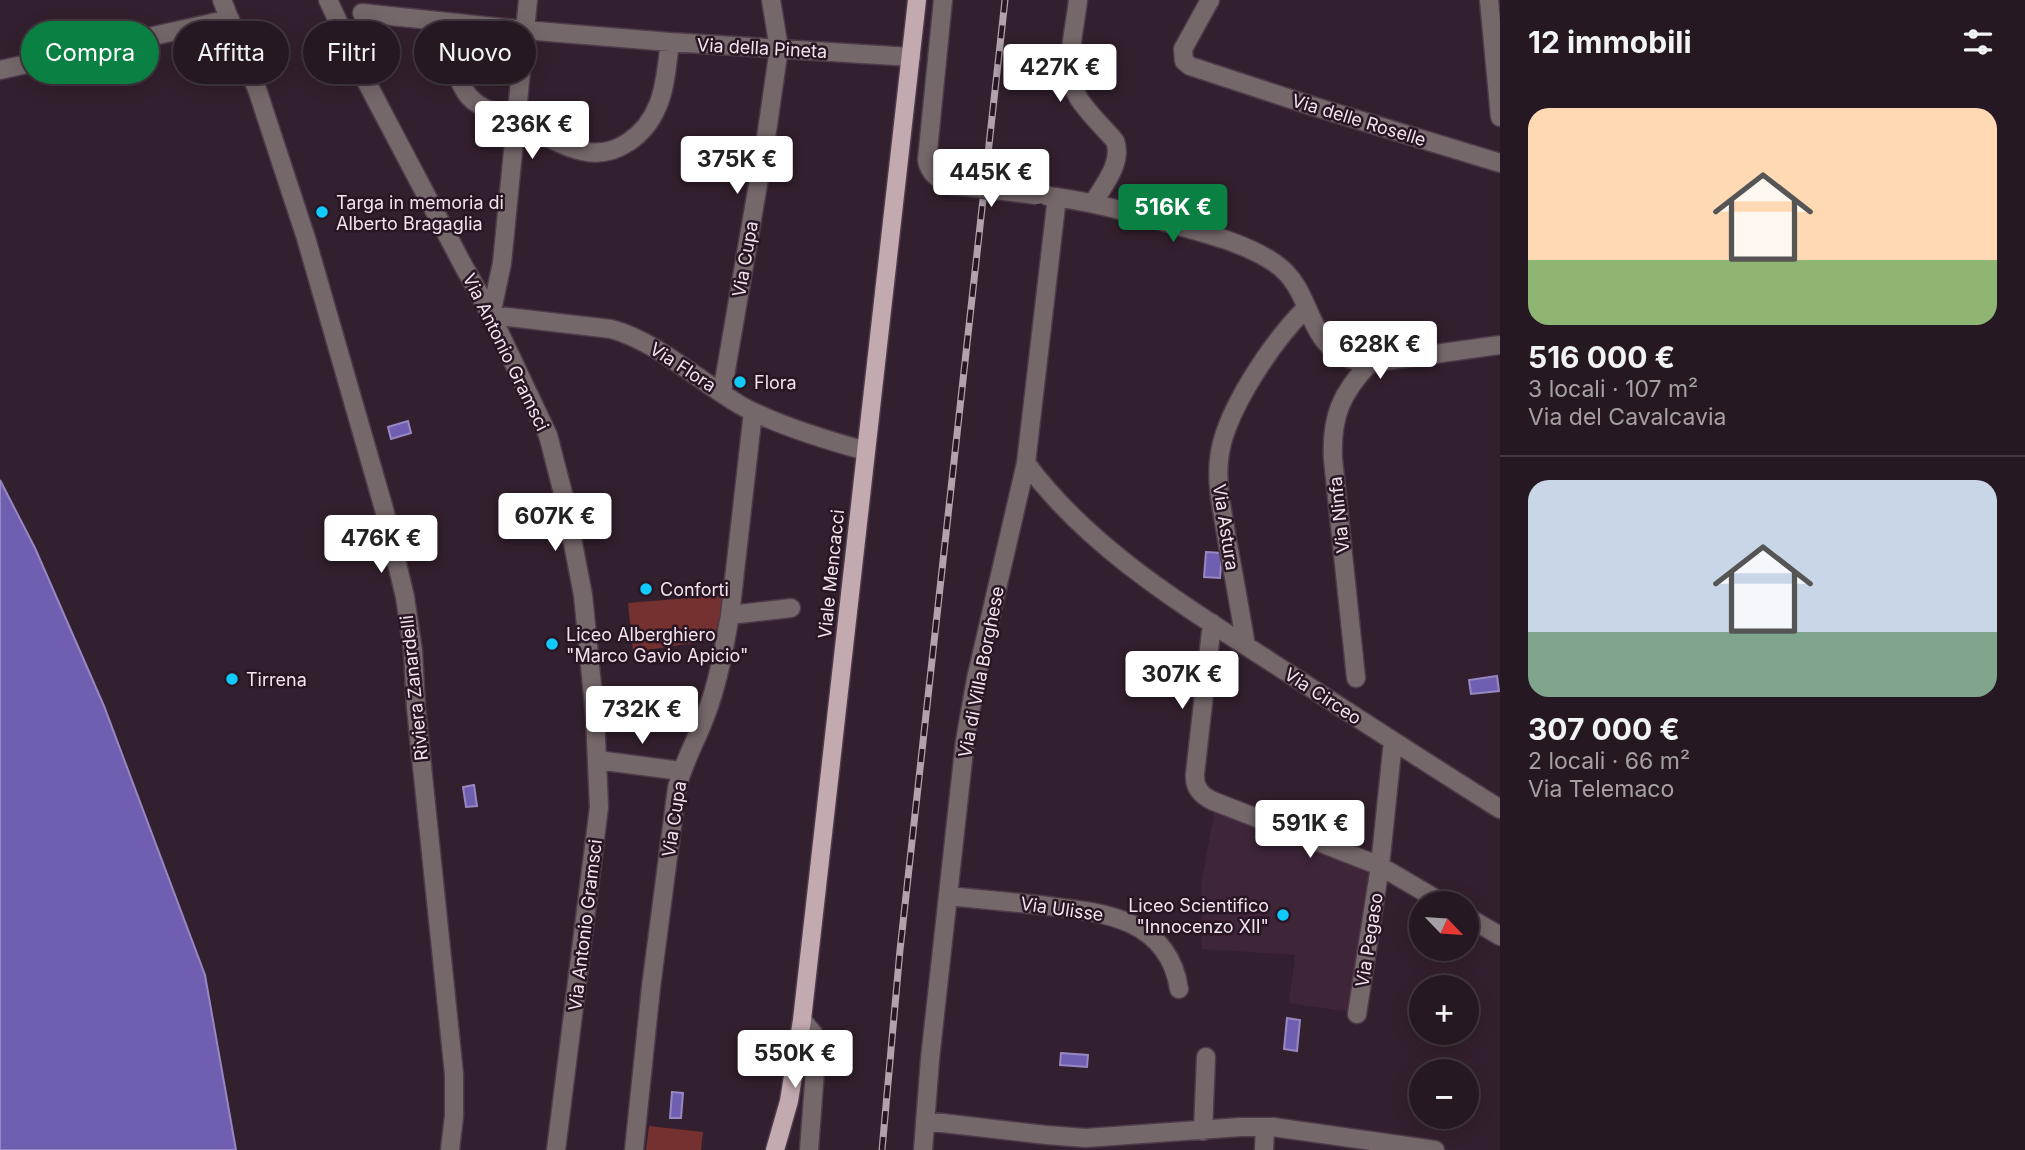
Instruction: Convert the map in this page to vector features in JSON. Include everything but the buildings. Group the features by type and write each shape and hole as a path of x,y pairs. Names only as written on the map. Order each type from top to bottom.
{"main road":[{"name":"Viale Mencacci","path":"775,1150 782,1141 802,1020 917,0"}],"street":[{"name":"Riviera Zanardelli","path":"222,0 258,92 306,238 384,509 405,597 413,652 416,708 454,1074 455,1107 450,1150"},
{"name":"Via Antonio Gramsci","path":"328,0 366,80 491,315 548,435 564,497 583,595 599,802 556,1150"},
{"path":"525,21 528,0"},
{"name":"Via Cupa","path":"722,393 779,48 771,0"},
{"path":"943,0 926,160 935,177 951,185 1093,203 1212,235 1253,251 1278,265 1289,275 1315,329 1326,343 1345,357 1370,363 1500,345"},
{"path":"1078,0 1071,60 1073,84 1078,97 1115,141 1118,150 1114,166 1093,203"},
{"name":"Via delle Roselle","path":"1210,0 1184,49 1183,57 1187,64 1306,104 1500,163"},
{"path":"1489,0 1500,117"},
{"name":"Via della Pineta","path":"362,13 437,21"},
{"path":"0,70 230,19"},
{"name":"Via della Pineta","path":"536,31 911,57"},
{"path":"461,84 478,106 499,116 517,121 559,144 580,151 606,152 618,149 635,138 658,106 670,42"},
{"path":"491,315 502,263 520,84"},
{"name":"Via di Villa Borghese","path":"923,1150 964,749 972,698 1026,464 1057,197"},
{"name":"Via Astura","path":"1246,646 1218,488 1220,452 1226,430 1239,402 1275,344 1306,308"},
{"name":"Via Flora","path":"491,315 626,333 643,341 753,412 866,451"},
{"name":"Via Ninfa","path":"1356,678 1333,459 1333,433 1344,395 1370,363"},
{"name":"Via Cupa","path":"634,1150 651,987 676,794 681,771 714,692 730,615 753,412"},
{"name":"Via Circeo","path":"1026,464 1052,497 1094,538 1139,573 1246,646 1500,809"},
{"path":"730,615 791,608"},
{"path":"1212,623 1195,774 1198,790 1213,800 1380,866 1423,891"},
{"name":"Via Pegaso","path":"1357,1014 1380,866 1393,741"},
{"path":"597,760 681,771"},
{"name":"Via Ulisse","path":"948,896 1086,910 1118,918 1142,930 1160,944 1174,968 1179,989"},
{"path":"1479,924 1500,936"},
{"path":"802,1020 813,1032 817,1044 809,1150"},
{"path":"1203,1131 1206,1057"},
{"path":"925,1121 1075,1144 1265,1126 1435,1150"},
{"path":"1264,1150 1265,1126"}],"shaded area":[{"path":"408,421 411,433 391,439 388,427"},
{"path":"0,480 35,548 104,706 205,975 236,1150 0,1150"},
{"path":"1206,552 1222,553 1220,578 1204,577"},
{"path":"725,595 714,640 633,652 628,603"},
{"path":"1497,676 1499,691 1471,694 1469,680"},
{"path":"474,785 477,806 466,807 463,787"},
{"name":"Liceo Scientifico \"Innocenzo XII\"","path":"1215,808 1372,868 1350,1012 1289,1003 1295,955 1202,949 1202,880"},
{"path":"1287,1018 1300,1020 1297,1051 1284,1049"},
{"path":"1061,1053 1088,1055 1087,1067 1060,1065"},
{"path":"672,1092 683,1093 681,1118 670,1118"},
{"path":"649,1126 703,1132 701,1150 646,1150"}],"railway":[{"path":"882,1150 900,950 1005,0"}],"place":[{"name":"Targa in memoria di Alberto Bragaglia","path":"322,212"},
{"name":"Flora","path":"740,382"},
{"name":"Conforti","path":"646,589"},
{"name":"Liceo Alberghiero \"Marco Gavio Apicio\"","path":"552,644"},
{"name":"Tirrena","path":"232,679"},
{"name":"Liceo Scientifico \"Innocenzo XII\"","path":"1283,915"}]}
